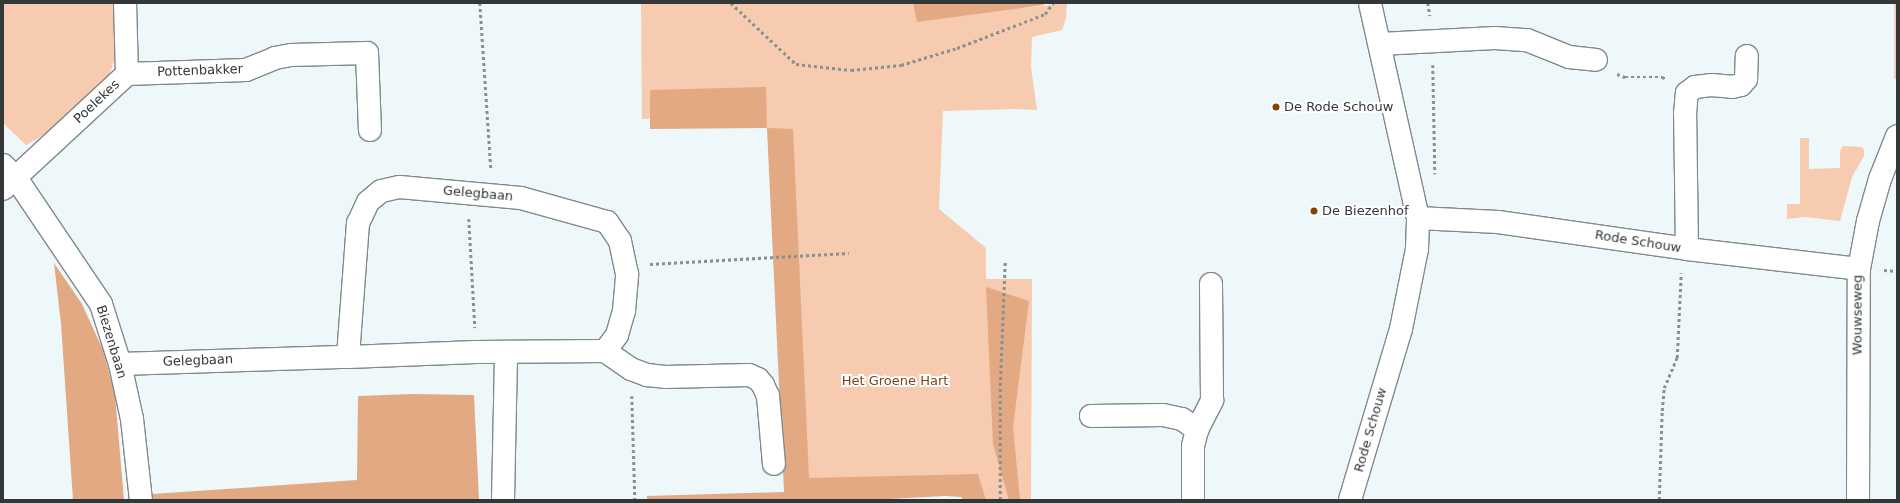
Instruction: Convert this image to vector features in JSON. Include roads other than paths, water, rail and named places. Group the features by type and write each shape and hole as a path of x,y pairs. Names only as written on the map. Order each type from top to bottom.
{"street":[{"name":"Poelekes","path":"7,177 127,74 124,3"},
{"name":"Rode Schouw","path":"1350,500 1403,322 1417,249 1418,218 1370,3"},
{"path":"1380,44 1495,38 1527,40 1569,57 1590,60"},
{"name":"Pottenbakker","path":"127,74 246,70 275,58 366,44 370,130"},
{"path":"1687,249 1685,114 1687,93 1695,87 1711,85 1732,87 1741,85 1746,79 1747,56"},
{"name":"Wouwseweg","path":"1858,500 1859,269 1868,220 1880,179 1897,136"},
{"name":"Biezenbaan","path":"7,177 101,304 120,364 132,419 141,500"},
{"name":"Gelegbaan","path":"120,364 348,357 476,352 506,353 605,351 617,336 624,311 627,274 620,241 607,222 521,198 468,192 399,187 381,191 368,202 358,223 348,357"},
{"name":"Rode Schouw","path":"1418,218 1498,222 1687,249 1859,269"},
{"path":"1193,500 1193,446 1196,430 1212,400 1211,284"},
{"path":"605,351 631,369 647,375 665,377 749,375 758,379 763,385 768,396 774,464"},
{"path":"503,500 506,353"},
{"path":"1091,416 1163,415 1182,418 1196,430"}],"place":[{"name":"De Rode Schouw","path":"1276,107"},
{"name":"De Biezenhof","path":"1314,211"}],"park label":[{"name":"Het Groene Hart","path":"895,381"}]}
